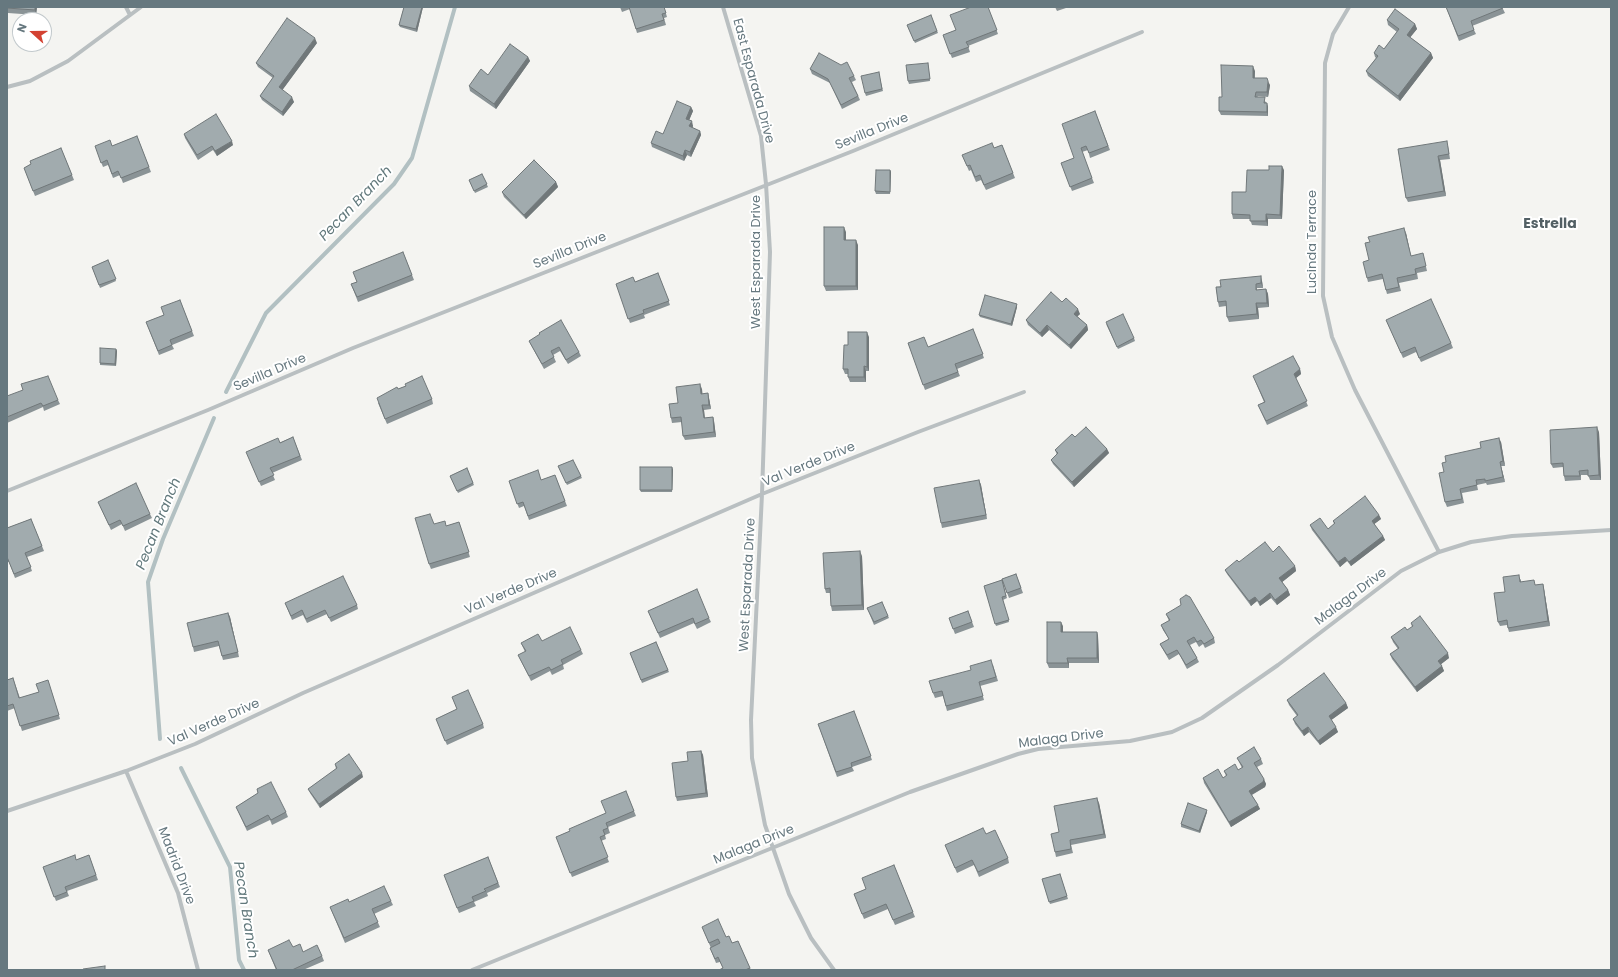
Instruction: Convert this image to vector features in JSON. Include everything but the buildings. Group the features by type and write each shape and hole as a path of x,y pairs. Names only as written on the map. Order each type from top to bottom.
{"street":[{"path":"126,7 130,15"},
{"path":"7,87 30,81 68,61 141,7"},
{"name":"East Esparada Drive","path":"723,7 761,136 766,184"},
{"name":"Lucinda Terrace","path":"1349,7 1333,34 1325,63 1322,296 1332,337 1355,390 1439,552"},
{"name":"Sevilla Drive","path":"7,491 208,410 353,348 853,151 1142,32"},
{"name":"West Esparada Drive","path":"766,184 770,252 762,494 750,720 751,740 755,779 765,825 772,848 789,894 800,916 812,938 834,970"},
{"name":"Val Verde Drive","path":"7,811 126,771 195,744 303,693 762,494 1024,392"},
{"name":"Malaga Drive","path":"472,970 910,792 1018,754 1038,749 1130,741 1174,731 1202,718 1278,665 1402,571 1439,552 1470,542 1512,536 1611,530"},
{"name":"Madrid Drive","path":"126,771 178,892 198,970"}],"waterway":[{"name":"Pecan Branch","path":"226,392 266,313 394,184 412,158 455,7"},
{"name":"Pecan Branch","path":"160,739 148,582 163,539 214,418"},
{"name":"Pecan Branch","path":"181,768 230,867 239,960 244,970"}],"district":[{"name":"Estrella","path":"1550,224"}]}
